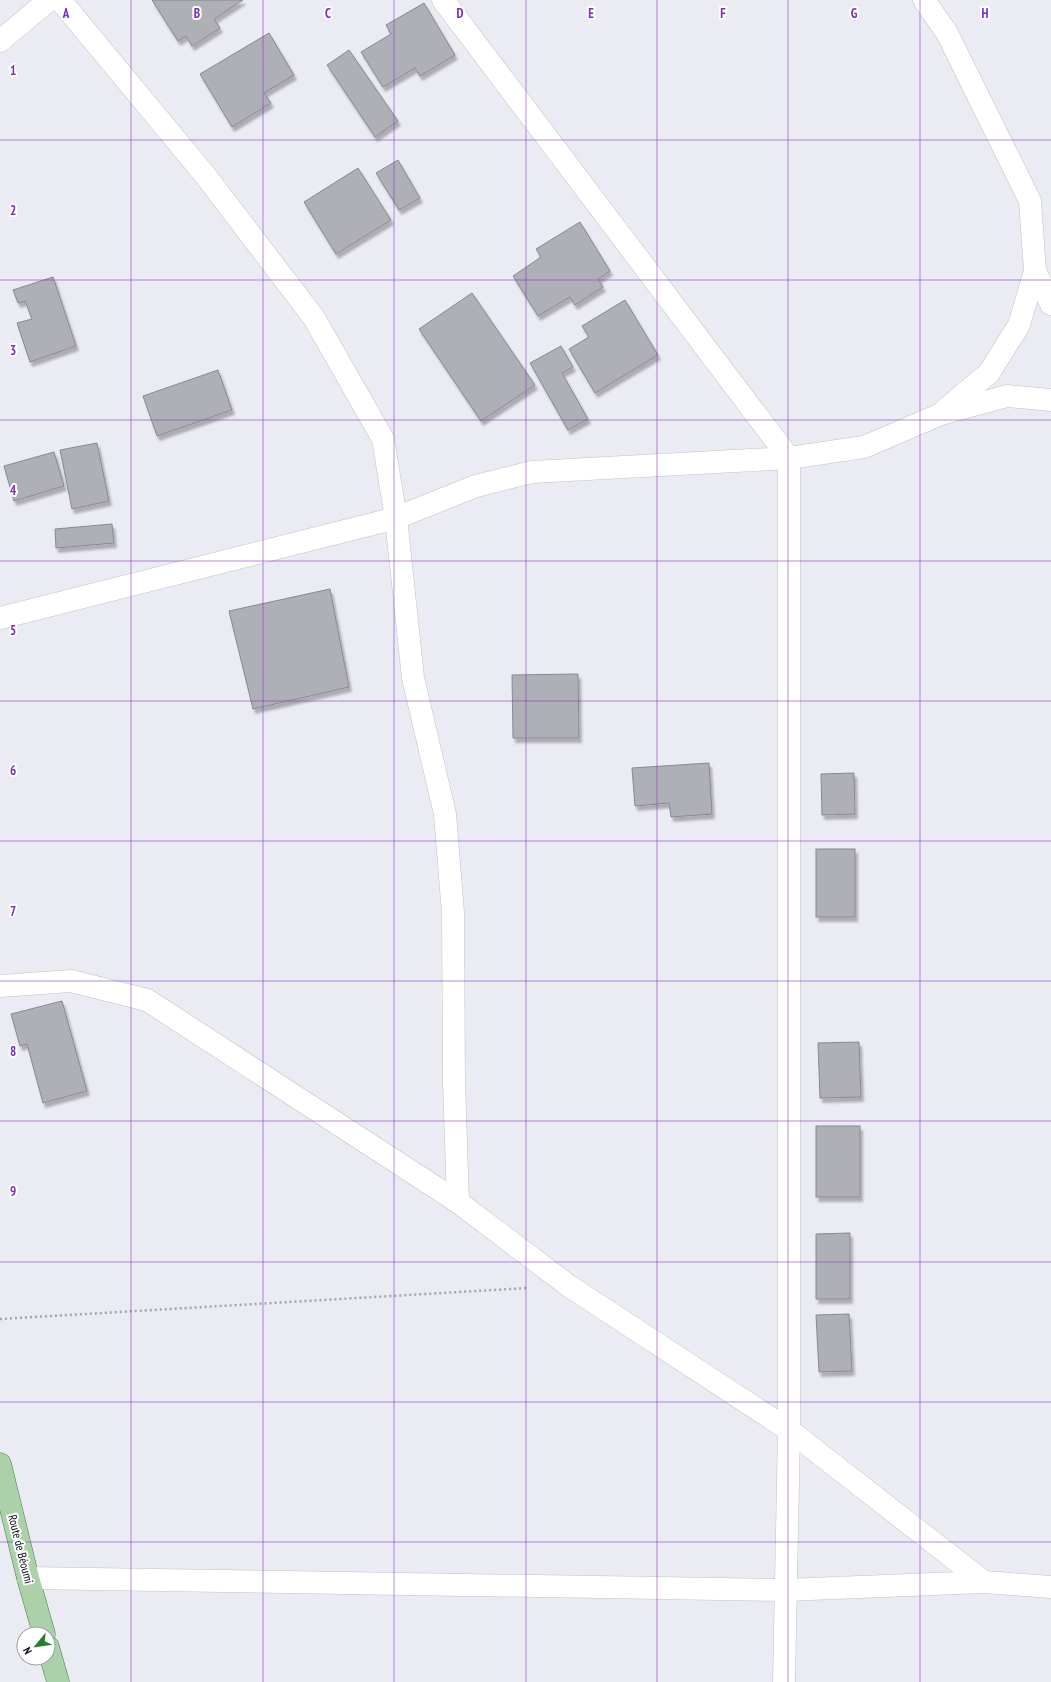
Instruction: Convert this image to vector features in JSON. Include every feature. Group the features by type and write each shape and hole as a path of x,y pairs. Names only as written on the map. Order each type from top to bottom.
{"main road":[{"name":"Route de Béoumi","path":"0,1464 28,1578 42,1626"},
{"path":"53,1666 58,1682"}],"street":[{"path":"0,41 49,0"},
{"path":"60,0 205,175 314,318 383,439 396,518 413,678 445,814 453,913 454,1082 458,1202"},
{"path":"443,0 789,458 788,1430 784,1682"},
{"path":"924,0 947,33 1030,201 1035,271 1019,325 989,373 940,414"},
{"path":"1035,271 1051,304"},
{"path":"0,618 396,518 476,486 532,472 789,458 864,447 940,414 1007,396 1051,400"},
{"path":"0,986 71,981 147,1000 458,1202 569,1286 788,1430 984,1582"},
{"path":"28,1578 785,1590 984,1582 1051,1587"}],"path":[{"path":"0,1319 569,1286"}],"building":[{"path":"152,0 243,0 214,19 220,28 192,46 186,36 178,41"},
{"path":"424,3 455,55 420,76 415,68 383,87 361,52 391,34 386,25"},
{"path":"269,33 294,75 264,93 271,103 232,127 200,74"},
{"path":"349,50 398,121 375,137 327,65"},
{"path":"398,160 420,198 399,210 376,173"},
{"path":"358,168 391,220 336,254 304,202"},
{"path":"580,222 610,271 598,279 603,287 575,305 570,297 538,316 513,276 541,257 536,249"},
{"path":"53,277 76,346 30,362 17,323 32,319 25,301 18,303 13,290"},
{"path":"472,293 535,385 481,421 419,329"},
{"path":"625,300 658,355 595,393 569,349 589,337 582,326"},
{"path":"561,346 573,367 562,373 588,419 568,430 530,363"},
{"path":"218,370 232,410 157,436 143,396"},
{"path":"97,443 109,501 72,509 60,450"},
{"path":"54,452 64,486 14,501 4,466"},
{"path":"112,524 114,543 56,548 55,529"},
{"path":"330,589 349,687 253,709 229,611"},
{"path":"578,674 579,738 513,738 512,675"},
{"path":"709,763 712,814 671,817 669,803 635,806 632,768"},
{"path":"854,773 855,814 822,815 821,774"},
{"path":"816,849 855,849 855,917 816,917"},
{"path":"62,1001 87,1091 43,1103 27,1044 20,1046 11,1014"},
{"path":"859,1042 861,1097 820,1098 818,1043"},
{"path":"816,1126 860,1126 860,1197 816,1197"},
{"path":"850,1233 850,1299 816,1299 816,1234"},
{"path":"849,1314 852,1371 819,1372 816,1315"}]}
